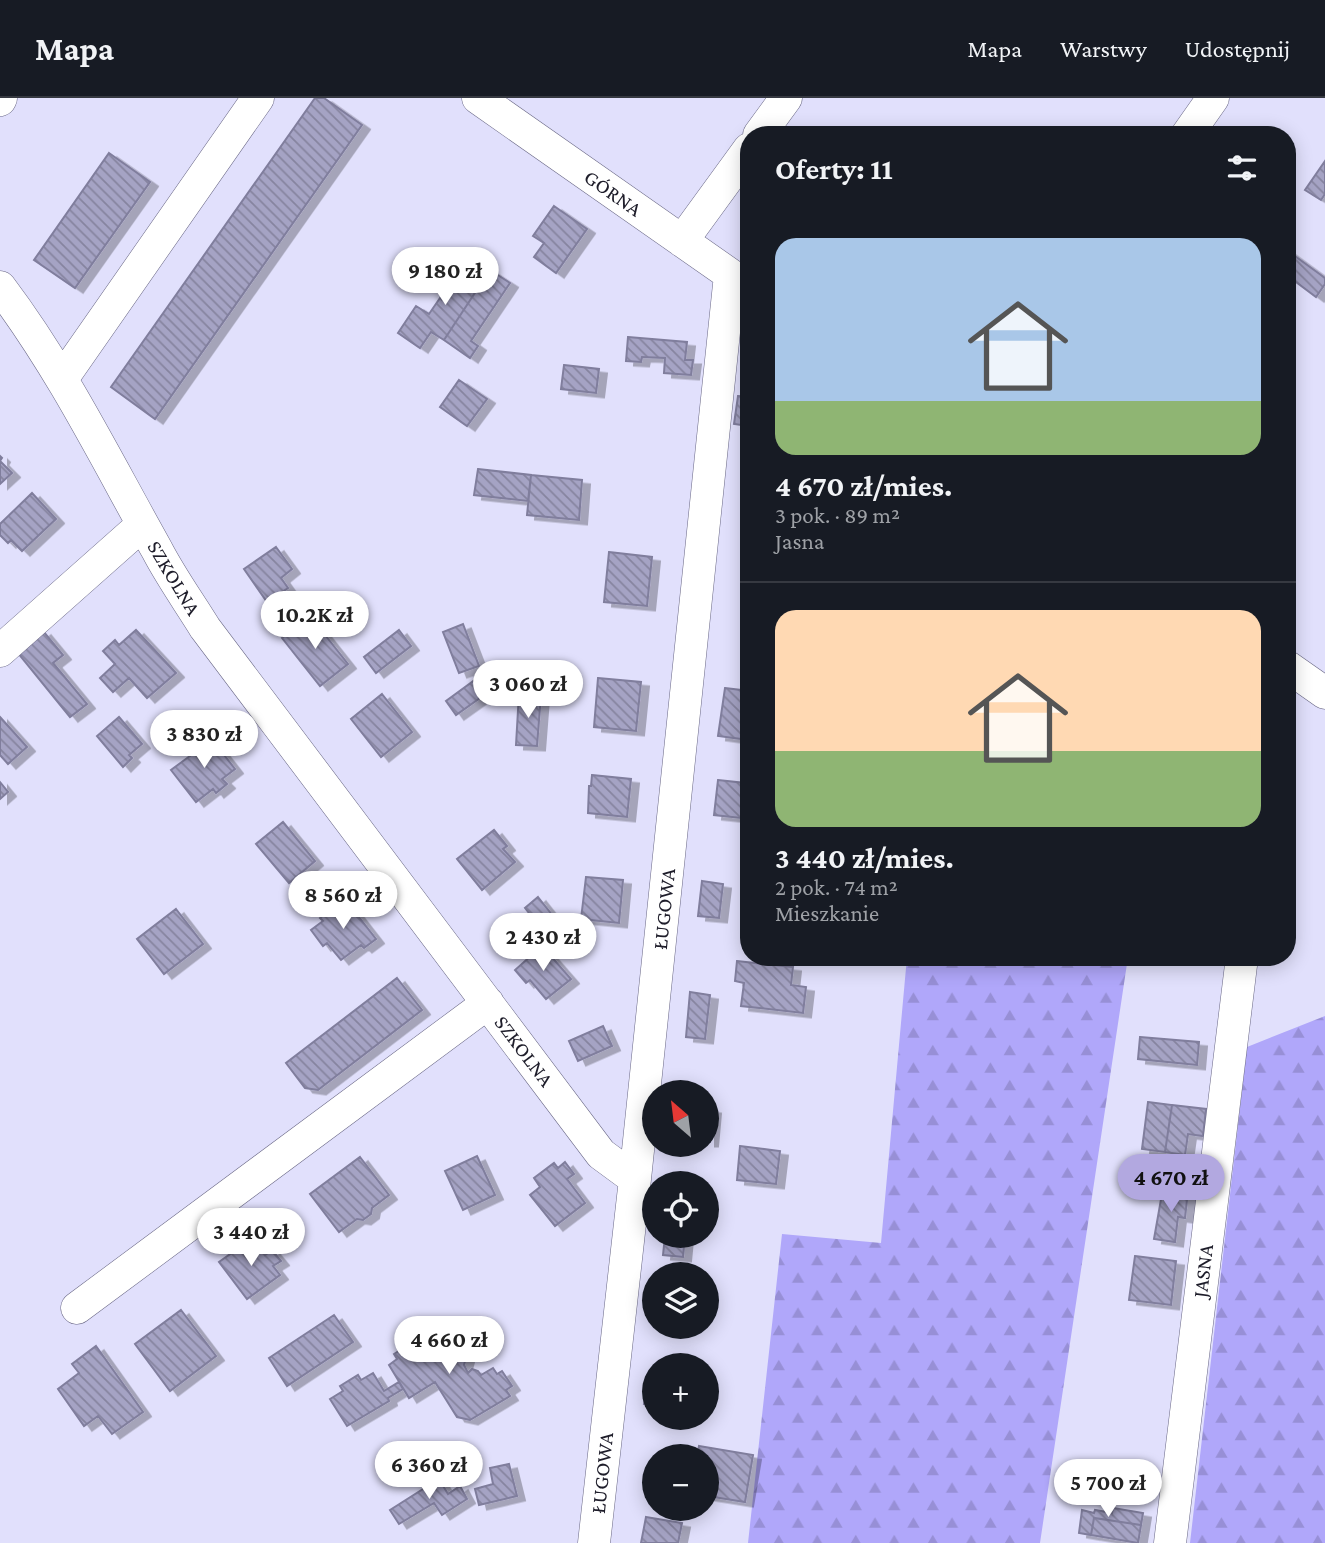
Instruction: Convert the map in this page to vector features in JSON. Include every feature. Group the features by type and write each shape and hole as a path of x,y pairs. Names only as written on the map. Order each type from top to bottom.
{"street":[{"path":"62,379 258,98"},
{"name":"GÓRNA","path":"478,98 740,281"},
{"path":"766,126 786,98"},
{"path":"1193,126 1213,98"},
{"path":"682,241 740,161"},
{"name":"ŁUGOWA","path":"594,1543 740,281"},
{"name":"SZKOLNA","path":"0,287 62,379 142,525 205,628 601,1154 635,1179"},
{"path":"0,651 142,525"},
{"path":"1296,673 1325,693"},
{"name":"JASNA","path":"1170,1543 1241,966"},
{"path":"77,1308 488,1003"}],"green space":[{"path":"906,966 1127,966 1040,1543 748,1543 782,1234 881,1243"},
{"path":"1325,1016 1325,1543 1190,1543 1247,1047"}],"building":[{"path":"315,98 324,98 362,125 155,419 111,387"},
{"path":"109,153 150,182 75,288 34,260"},
{"path":"1325,161 1325,194 1321,200 1305,190"},
{"path":"554,206 587,229 556,273 534,257 544,243 533,236"},
{"path":"471,257 490,270 444,340 431,332 420,348 398,333 416,306 429,314 440,298 442,300"},
{"path":"1296,257 1325,278 1325,284 1316,297 1296,282"},
{"path":"490,270 510,283 471,341 478,346 470,358 444,340"},
{"path":"628,337 687,342 685,360 693,360 691,375 664,373 665,358 642,357 641,362 626,361"},
{"path":"564,365 599,369 596,393 561,389"},
{"path":"459,380 487,399 467,426 440,407"},
{"path":"738,396 740,396 740,425 734,424"},
{"path":"0,461 12,473 0,484"},
{"path":"478,469 531,475 528,501 474,495"},
{"path":"531,475 582,480 579,520 527,515"},
{"path":"32,493 56,519 22,551 11,540 8,543 0,535 0,524"},
{"path":"276,547 292,569 281,578 288,588 267,602 244,569"},
{"path":"609,552 652,557 647,606 604,602"},
{"path":"310,616 348,664 320,686 282,638"},
{"path":"463,624 479,666 459,673 443,632"},
{"path":"136,630 176,673 147,698 129,678 113,692 100,678 115,664 103,651 115,640 119,645"},
{"path":"399,630 411,646 376,673 364,657"},
{"path":"43,631 63,655 53,663 87,704 70,717 17,652"},
{"path":"483,674 494,688 456,715 446,701"},
{"path":"598,678 641,682 636,731 594,727"},
{"path":"725,688 740,690 740,739 718,736"},
{"path":"519,693 541,695 537,746 516,745"},
{"path":"382,694 412,732 381,757 351,719"},
{"path":"0,717 27,747 8,764 0,755"},
{"path":"119,717 142,744 129,755 132,758 123,767 97,736"},
{"path":"210,737 235,769 222,779 227,784 216,793 213,789 196,802 171,770 198,750 196,748"},
{"path":"592,775 631,779 627,817 588,813"},
{"path":"718,780 740,782 740,818 714,815"},
{"path":"0,782 8,792 0,799"},
{"path":"283,822 315,861 289,883 256,844"},
{"path":"494,830 507,846 503,849 515,862 482,890 457,859"},
{"path":"586,877 623,880 619,923 581,919"},
{"path":"702,881 723,884 719,918 698,916"},
{"path":"538,897 564,930 550,940 525,908"},
{"path":"341,901 352,914 355,912 376,939 364,948 361,945 341,960 327,943 323,946 311,930 323,921 320,918"},
{"path":"176,909 203,944 164,974 137,939"},
{"path":"542,946 571,979 546,999 530,980 526,983 515,970"},
{"path":"737,961 740,961 740,966 793,967 791,985 806,987 803,1013 741,1006 744,983 735,981"},
{"path":"397,978 422,1010 318,1090 305,1088 286,1063"},
{"path":"690,992 710,995 705,1039 686,1037"},
{"path":"603,1026 612,1046 578,1061 569,1041"},
{"path":"1140,1037 1199,1042 1197,1065 1138,1059"},
{"path":"1148,1102 1172,1105 1165,1152 1142,1149"},
{"path":"1172,1105 1206,1109 1203,1136 1188,1134 1185,1155 1165,1152"},
{"path":"740,1146 780,1151 776,1184 737,1180"},
{"path":"477,1156 495,1195 463,1210 445,1171"},
{"path":"360,1157 389,1195 372,1208 371,1214 363,1220 357,1219 339,1232 310,1194"},
{"path":"565,1162 574,1174 567,1179 585,1203 555,1226 530,1195 540,1187 534,1178 554,1163 558,1168"},
{"path":"1163,1188 1188,1191 1185,1218 1178,1217 1175,1242 1154,1239"},
{"path":"253,1238 265,1255 272,1250 281,1261 273,1266 280,1275 247,1299 219,1262"},
{"path":"664,1248 684,1248 683,1257 663,1255"},
{"path":"1135,1256 1176,1261 1171,1305 1129,1300"},
{"path":"181,1310 216,1356 170,1391 135,1344"},
{"path":"334,1315 353,1342 287,1386 269,1358"},
{"path":"443,1331 453,1347 458,1345 466,1358 464,1365 468,1373 472,1369 481,1375 493,1368 497,1374 502,1371 512,1386 506,1390 510,1396 470,1420 457,1417 435,1382 409,1398 389,1365 397,1359 394,1354 422,1336 426,1342"},
{"path":"96,1346 143,1412 112,1434 98,1416 84,1426 58,1389 79,1373 72,1364"},
{"path":"373,1373 384,1391 399,1382 403,1389 388,1398 389,1401 347,1426 330,1399 343,1391 340,1386 358,1375 361,1380"},
{"path":"719,1449 753,1455 745,1502 719,1498"},
{"path":"509,1464 517,1496 479,1505 475,1489 493,1484 490,1468"},
{"path":"439,1479 448,1494 460,1486 467,1499 442,1515 434,1503 399,1524 390,1510"},
{"path":"1113,1508 1143,1513 1141,1525 1094,1518 1091,1535 1079,1533 1082,1510 1112,1513"},
{"path":"1094,1518 1141,1525 1138,1543 1091,1535"},
{"path":"645,1521 682,1523 678,1543 641,1543"}]}
